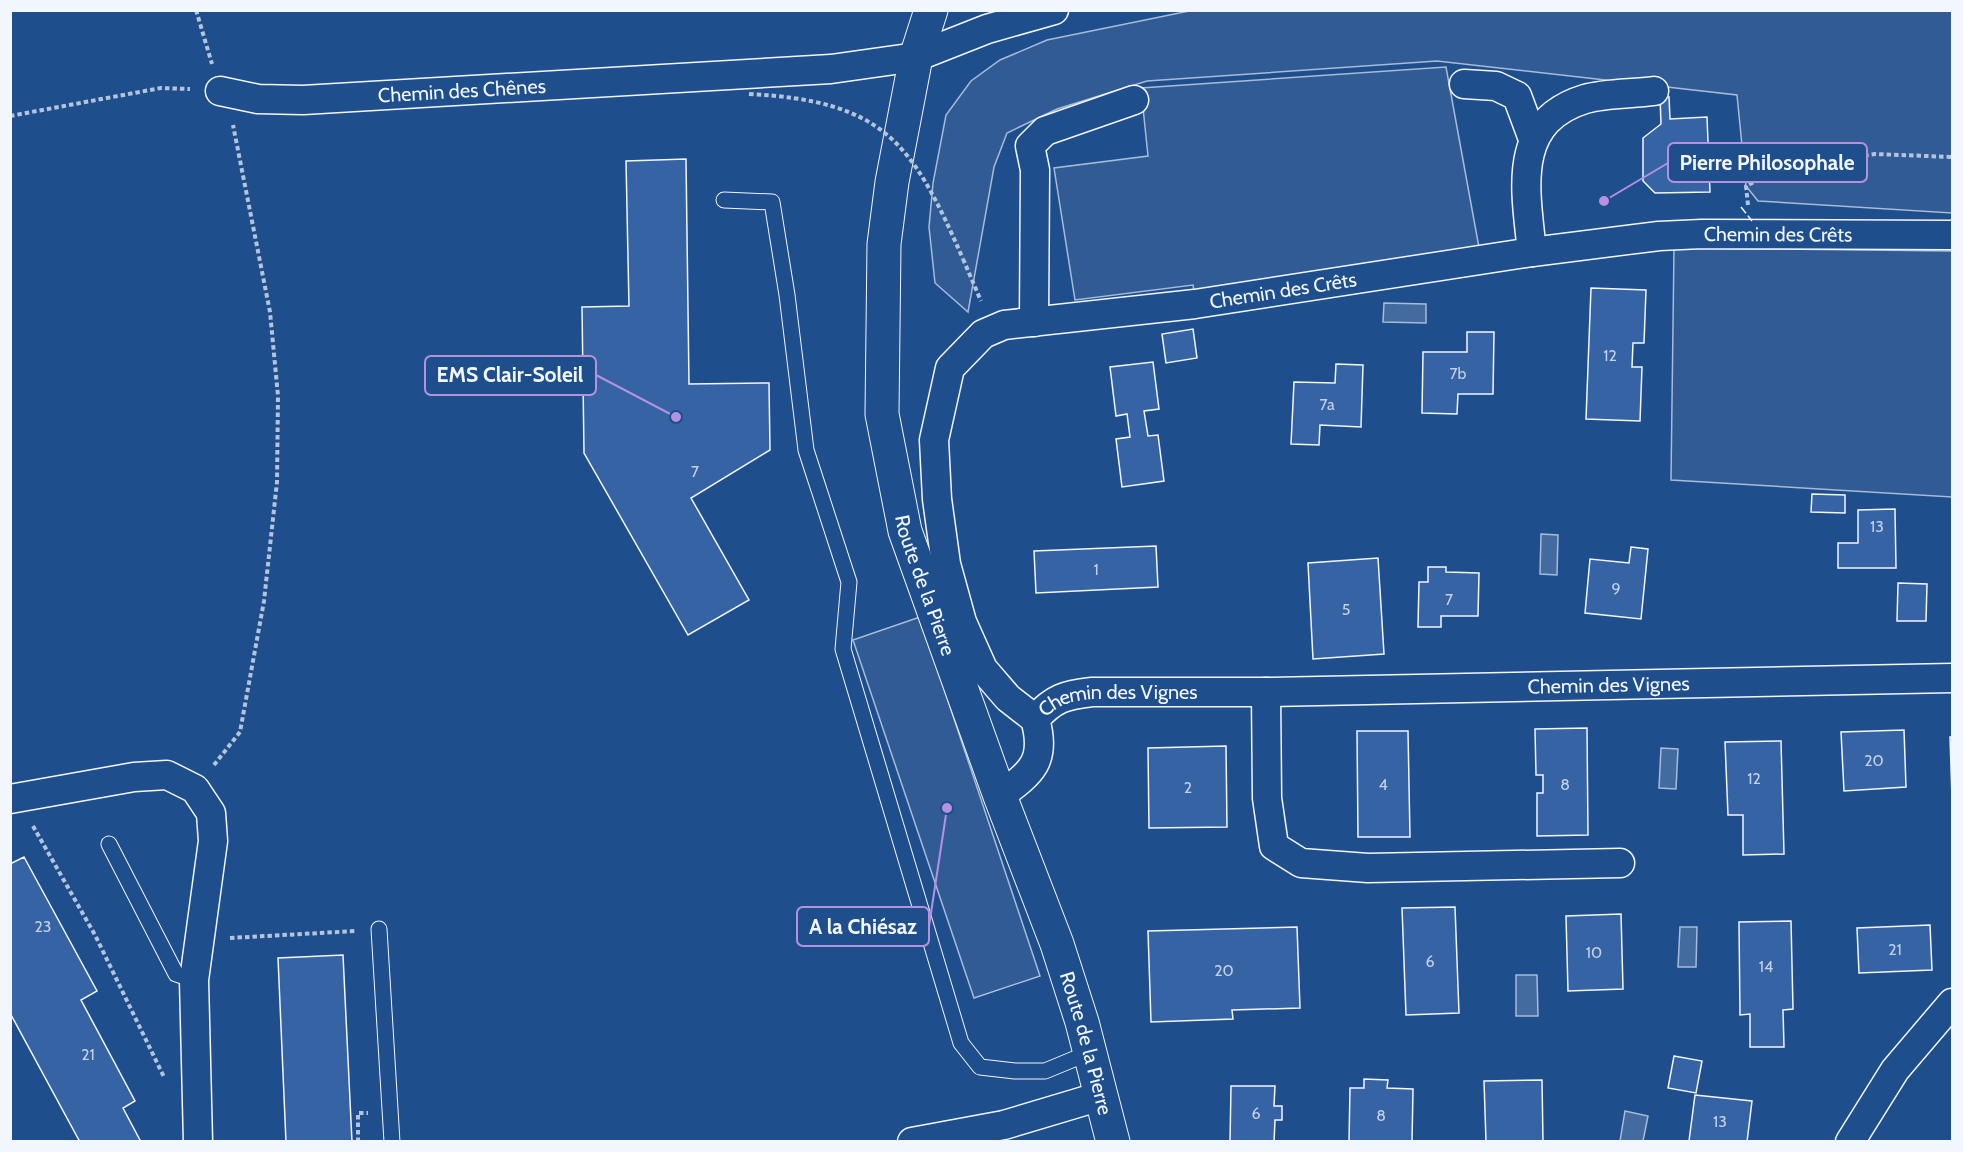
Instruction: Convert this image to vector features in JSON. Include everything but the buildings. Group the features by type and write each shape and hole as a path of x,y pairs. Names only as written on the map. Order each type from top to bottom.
{"main road":[{"name":"Route de la Pierre","path":"931,10 916,57 910,99 892,182 884,244 882,414 905,531 1000,796 1057,944 1090,1052 1113,1142"}],"street":[{"name":"Chemin des Chênes","path":"220,91 258,99 303,100 831,69 916,57 987,29 1054,10"},
{"path":"1464,84 1496,86 1517,96 1533,139"},
{"path":"1532,252 1526,189 1527,162 1533,139 1556,114 1585,99 1654,91"},
{"path":"1034,322 1035,170 1030,146 1045,131 1134,100"},
{"name":"Chemin des Crêts","path":"1035,719 1008,698 983,669 962,622 946,564 937,499 934,440 950,368 983,334 1004,325 1195,304 1532,252 1702,234 1953,234"},
{"name":"Chemin des Vignes","path":"1000,796 1036,765 1041,739 1035,719 1046,707 1065,695 1092,692 1266,692 1953,678"},
{"path":"1266,692 1267,798 1274,846 1301,863 1368,868 1620,863"},
{"path":"14,799 134,777 167,775 195,789 211,813 213,841 194,980 198,1142"},
{"path":"1850,1142 1895,1070 1953,1003"},
{"path":"912,1142 1030,1118 1101,1096"}],"lane":[{"path":"724,200 772,202 787,295 806,450 849,582 843,649 961,1043 980,1067 1015,1071 1046,1071 1090,1052"},
{"path":"110,844 176,974 194,980"},
{"path":"379,929 392,1142"},
{"path":"986,1142 1006,1136 1030,1118"}],"path":[{"path":"195,789 240,732 264,601 277,482 278,396 270,312 233,124 220,91 196,10"},
{"path":"10,116 161,88 220,91"},
{"path":"749,94 834,106 871,123 889,136 915,163 928,184 963,259 992,330"},
{"path":"1749,211 1746,186 1785,167 1875,154 1953,157"},
{"path":"14,799 95,935 165,1079"},
{"path":"218,938 379,929"}],"shaded area":[{"path":"1194,10 1952,11 1952,213 1758,201 1746,186 1737,95 1437,61 1147,81 1057,109 1007,133 994,167 968,312 935,283 929,227 933,183 946,115 971,81 1000,60 1047,40"},
{"path":"1446,67 1480,253 1195,298 1193,285 1075,300 1054,168 1148,156 1141,88"},
{"path":"1674,248 1952,251 1952,497 1671,480"},
{"path":"1384,303 1426,304 1426,323 1383,322"},
{"path":"1541,534 1558,535 1557,575 1540,574"},
{"path":"920,617 1040,976 974,998 853,640"},
{"path":"1661,748 1678,749 1676,789 1659,788"},
{"path":"1680,927 1697,927 1696,967 1678,967"},
{"path":"1516,975 1537,975 1538,1016 1516,1016"},
{"path":"1625,1111 1648,1116 1643,1141 1620,1141"}],"fence":[{"path":"1741,207 1752,221"}],"place":[{"name":"Pierre Philosophale","path":"1604,201"},
{"name":"EMS Clair-Soleil","path":"676,417"},
{"name":"A la Chiésaz","path":"947,808"}]}
